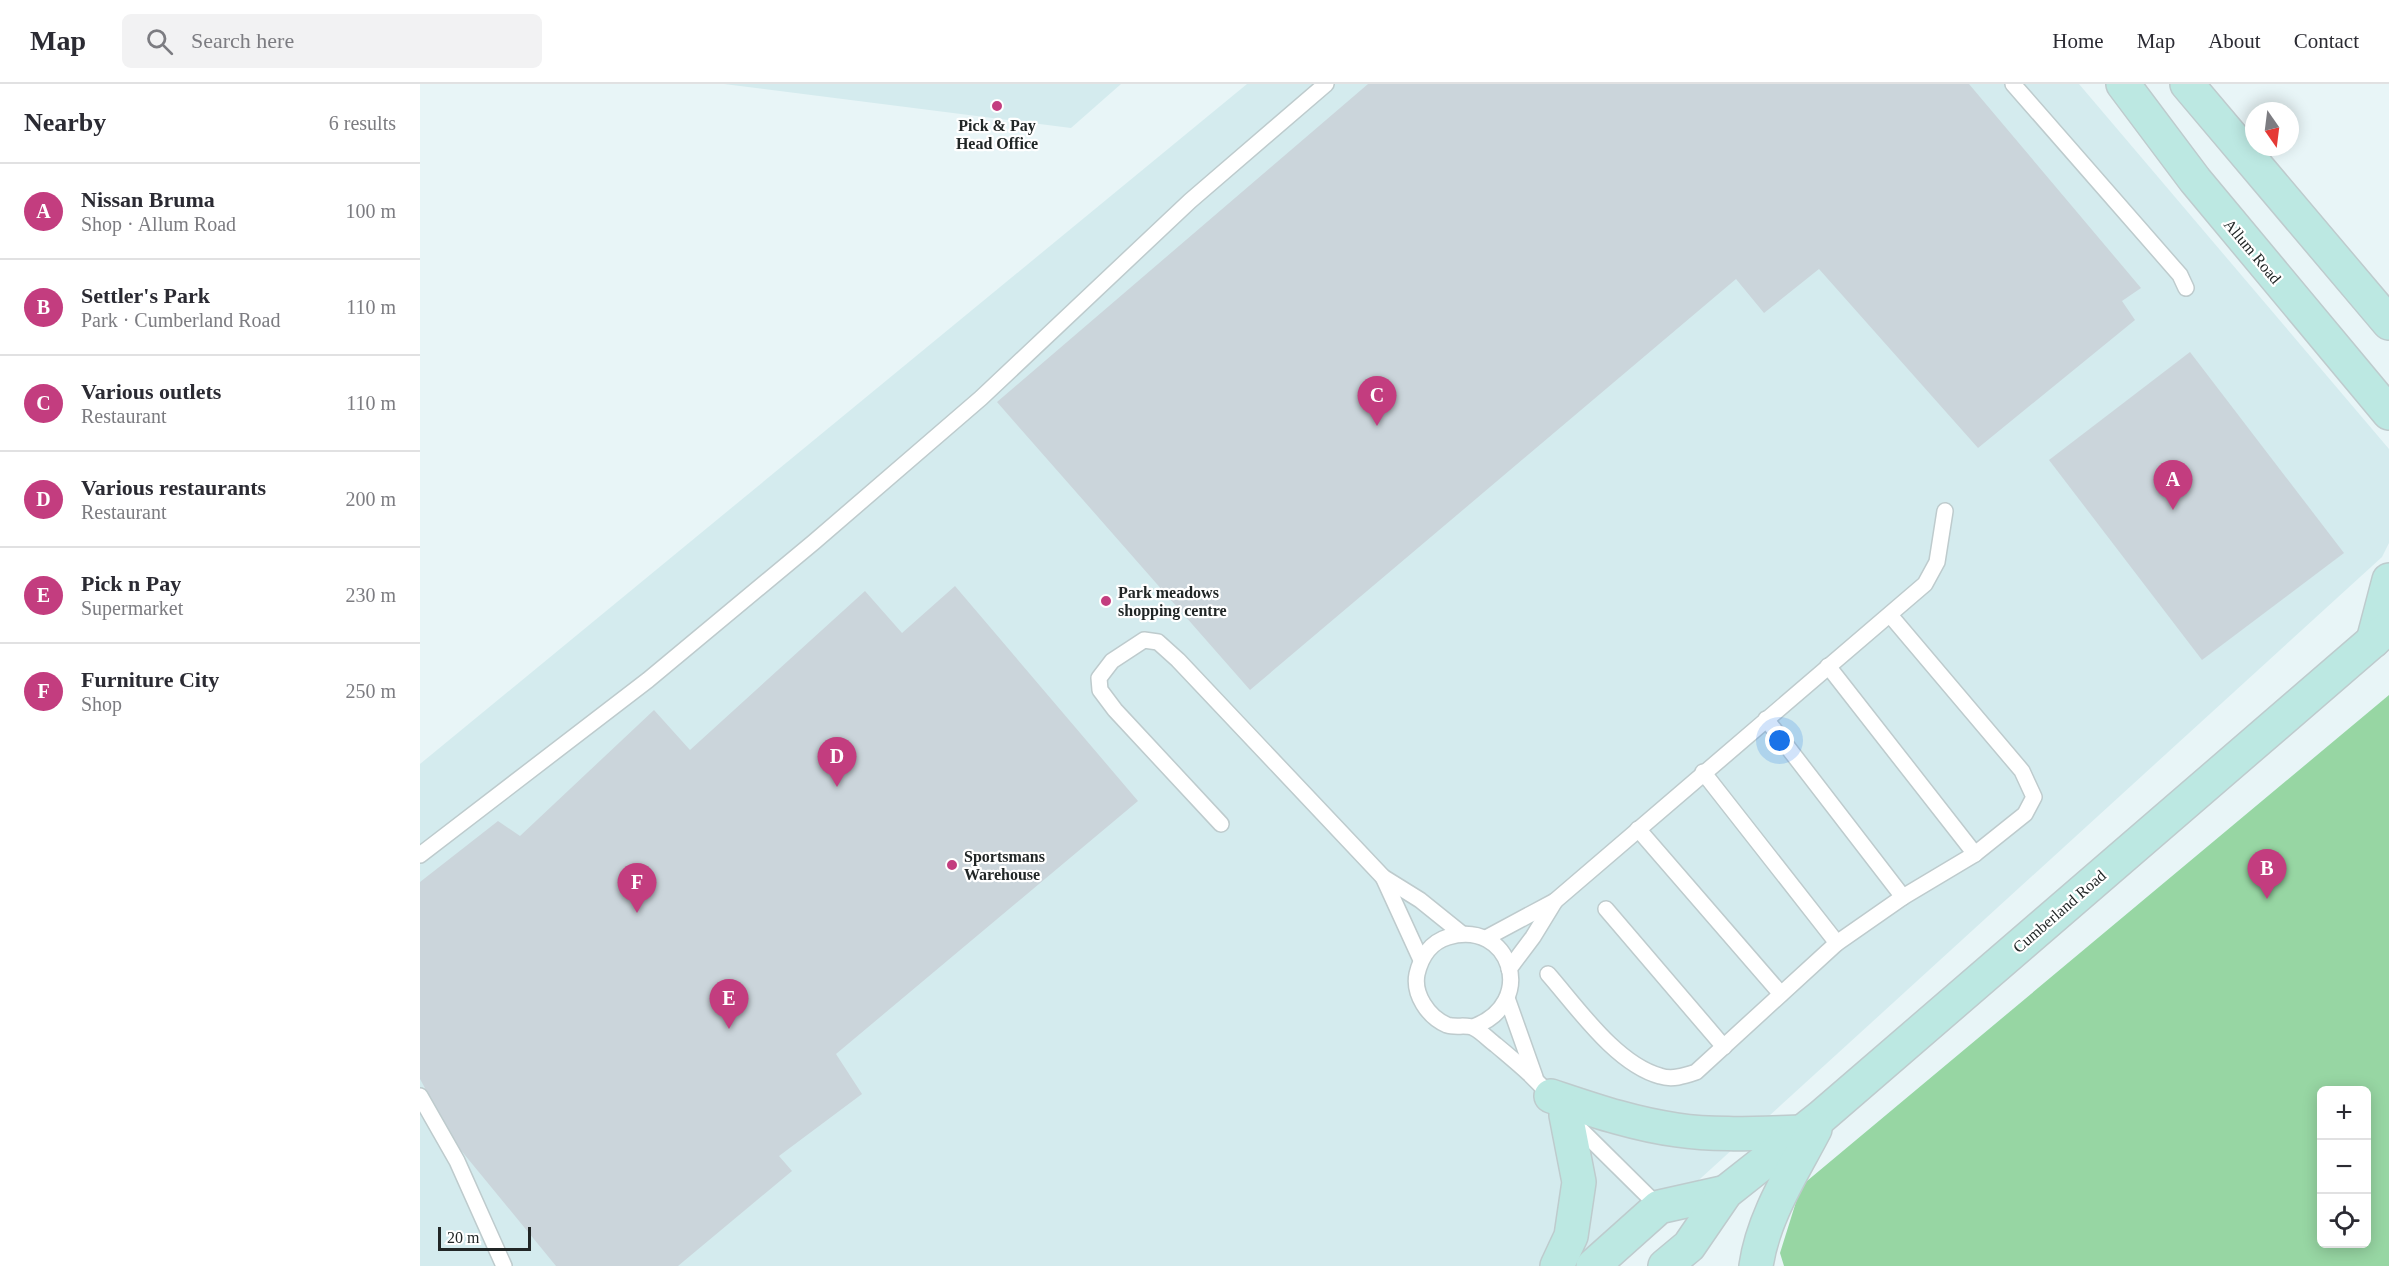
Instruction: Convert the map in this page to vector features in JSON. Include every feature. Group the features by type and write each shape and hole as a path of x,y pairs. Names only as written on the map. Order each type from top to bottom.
{"main road":[{"name":"Allum Road","path":"2123,84 2195,180 2389,413"},
{"path":"2187,84 2389,323"},
{"path":"2376,643 2389,580"},
{"name":"Cumberland Road","path":"1659,1207 1726,1192 1812,1125 2376,643"},
{"path":"1551,1096 1619,1119 1677,1130 1714,1134 1812,1125"},
{"path":"1551,1096 1579,1182 1571,1236 1557,1266"},
{"path":"1756,1266 1759,1243 1812,1125"},
{"name":"Cumberland Road","path":"1665,1266 1697,1256 1726,1192"},
{"path":"1593,1266 1659,1207 1697,1256"}],"lane":[{"path":"420,855 648,680 814,542 981,398 1190,201 1326,84"},
{"path":"2013,84 2180,275 2186,288"},
{"path":"1486,938 1555,901 1925,584 1937,561 1945,511"},
{"path":"1548,974 1605,1038 1632,1062 1660,1076 1681,1078 1696,1072 1837,943 1903,897 1975,854 2025,814 2034,797 2022,771 1890,615"},
{"path":"1221,824 1100,690 1099,678 1112,661 1144,640 1158,642 1178,660 1383,877 1420,900 1461,933"},
{"path":"1828,666 1975,854"},
{"path":"1766,719 1903,897"},
{"path":"1703,772 1837,943"},
{"path":"1638,829 1781,994"},
{"path":"1383,877 1421,960"},
{"path":"1509,969 1533,937 1555,901"},
{"path":"1606,909 1724,1047"},
{"path":"1461,933 1486,938 1501,951 1509,969 1511,982 1508,998 1499,1012 1487,1022 1473,1027 1447,1024 1434,1017 1424,1006 1418,993 1417,976 1421,960 1429,948 1441,939 1461,933"},
{"path":"1508,998 1551,1096"},
{"path":"1473,1027 1551,1096 1659,1207"},
{"path":"420,1096 457,1161 504,1266"}],"shaded area":[{"name":"Pick & Pay Head Office","path":"724,84 1121,84 1071,128"},
{"path":"1247,84 2079,84 2389,449 2389,543 2382,557 1644,1230 1597,1266 420,1266 420,764"}],"green space":[{"path":"2389,695 2389,1266 1784,1266 1780,1253 1801,1186"}],"building":[{"path":"1368,84 1969,84 2141,288 2122,301 2135,320 1978,448 1819,269 1764,313 1736,279 1250,690 997,402"},
{"path":"2190,352 2344,553 2202,660 2049,460"},
{"path":"955,586 1138,801 836,1054 862,1094 779,1156 792,1171 678,1266 556,1266 455,1143 420,1079 420,882 498,821 520,836 654,710 690,750 865,591 902,633"}],"place":[{"name":"Pick & Pay Head Office","path":"997,106"},
{"name":"Various outlets","path":"1377,426"},
{"name":"Nissan Bruma","path":"2173,510"},
{"name":"Park meadows shopping centre","path":"1106,601"},
{"name":"Various restaurants","path":"837,787"},
{"name":"Sportsmans Warehouse","path":"952,865"},
{"name":"Settler's Park","path":"2267,899"},
{"name":"Furniture City","path":"637,913"},
{"name":"Pick n Pay","path":"729,1029"}]}
